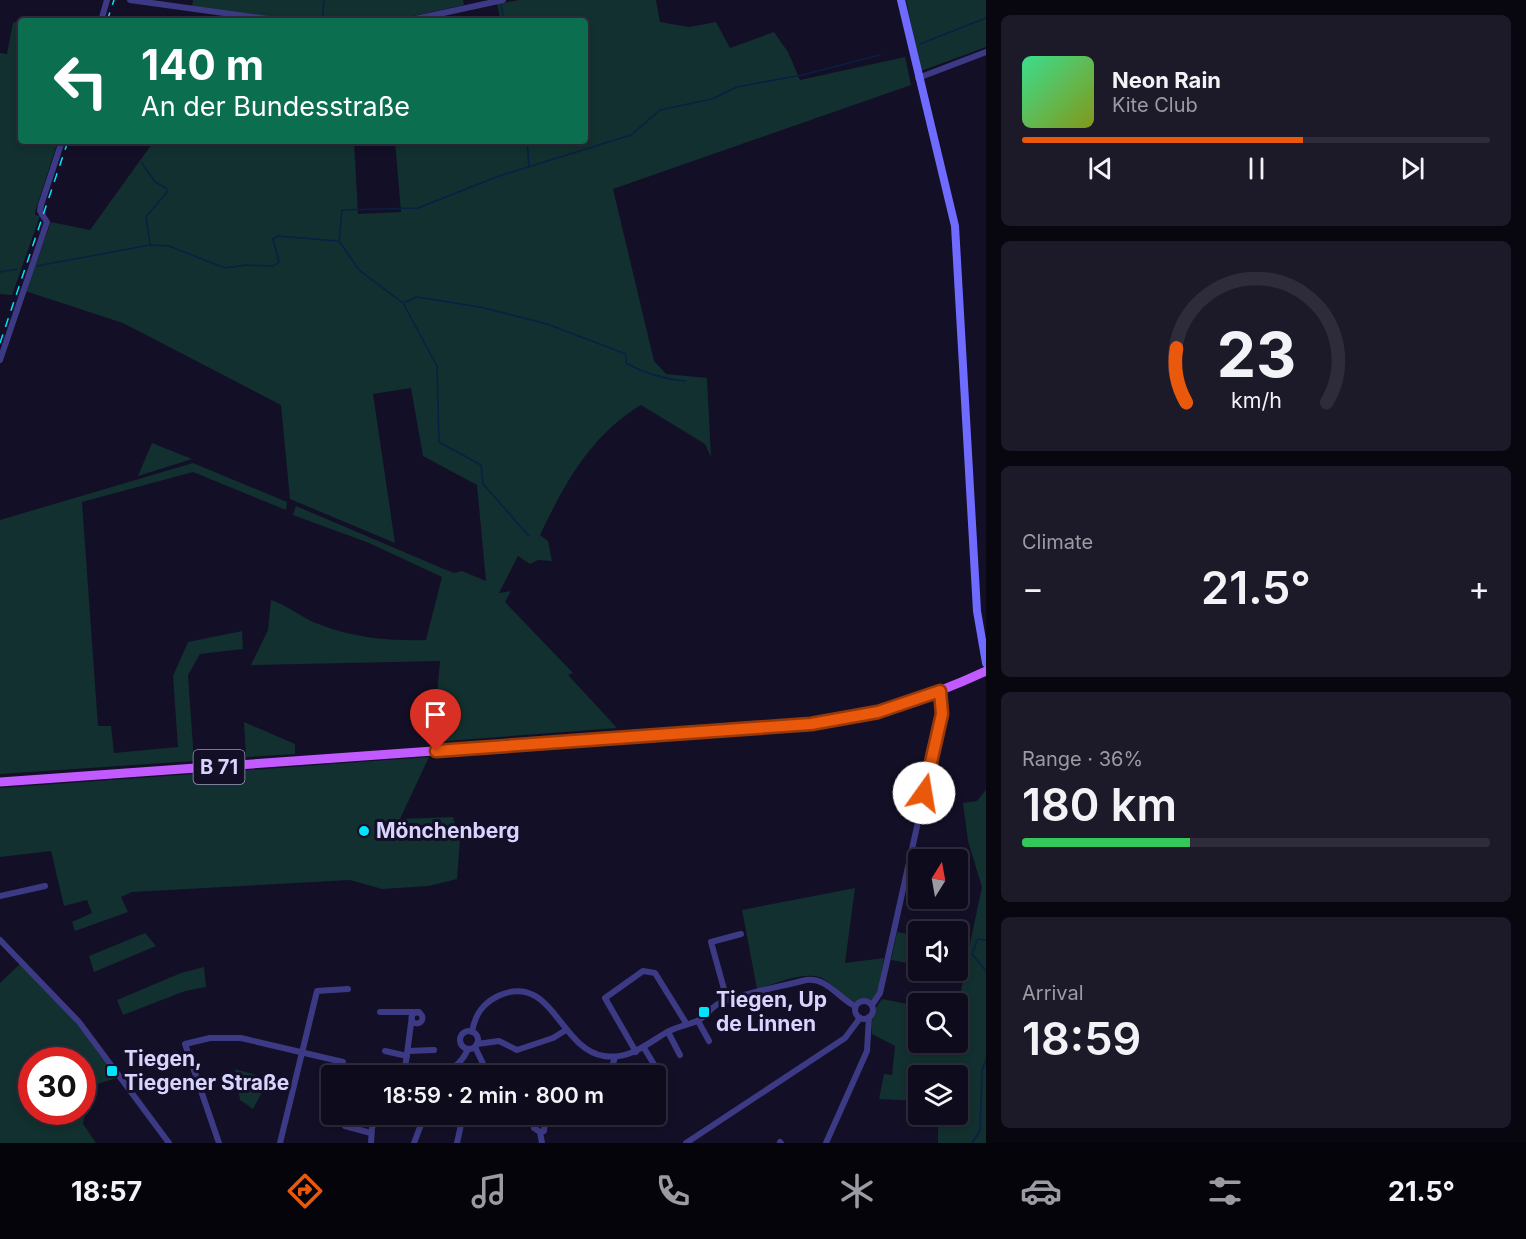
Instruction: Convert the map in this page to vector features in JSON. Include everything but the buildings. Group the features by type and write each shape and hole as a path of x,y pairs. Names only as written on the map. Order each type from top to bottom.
{"main road":[{"path":"901,0 957,241 982,632 986,663"},
{"name":"B 71","path":"0,782 794,726 867,715 940,691 986,671"}],"street":[{"path":"101,18 107,0"},
{"path":"130,0 260,18"},
{"path":"420,18 503,0"},
{"path":"918,78 986,52"},
{"path":"0,360 47,222 40,210 61,144"},
{"path":"826,1143 867,1051 869,1017 873,1010 872,1005 880,993 942,714 940,691"},
{"path":"0,896 45,886"},
{"path":"727,1000 711,942 741,934"},
{"path":"0,940 80,1022 169,1143"},
{"path":"636,1052 605,998 643,971 655,973 686,1023"},
{"path":"472,1032 484,1005 500,995 519,992 544,1001 581,1046 593,1054 615,1058 636,1052 686,1023 698,1021 712,1006 727,1000 814,979 824,982 844,1001 855,1006"},
{"path":"280,1143 317,991 348,989"},
{"path":"855,1006 863,1000 872,1005"},
{"path":"855,1006 855,1013 860,1018"},
{"path":"380,1012 416,1014 406,1065"},
{"path":"686,1143 845,1038 860,1018 869,1017"},
{"path":"698,1021 710,1041"},
{"path":"458,1065 473,1047 478,1038 472,1032 465,1032 460,1038 461,1044 473,1047 500,1041 517,1050 553,1038 566,1030"},
{"path":"668,1032 680,1055"},
{"path":"219,1143 185,1044 226,1036 343,1062"},
{"path":"473,1047 484,1065"},
{"path":"644,1048 654,1065"},
{"path":"385,1051 408,1054 434,1050"},
{"path":"613,1065 615,1058"},
{"path":"372,1143 371,1133 374,1125"},
{"path":"414,1143 421,1125"},
{"path":"457,1143 461,1125"},
{"path":"534,1125 536,1131 540,1132 542,1143"},
{"path":"540,1132 544,1131 545,1125"},
{"path":"345,1126 371,1133"}],"green space":[{"path":"193,0 463,0 464,5 404,18 277,18 192,8"},
{"path":"519,0 656,0 660,22 689,27 716,22 730,48 774,32 788,52 800,80 905,57 911,85 613,189 654,361 666,374 707,378 711,457 705,444 641,405 607,431 569,479 540,535 548,541 552,561 538,560 530,564 518,556 499,593 511,591 505,602 573,673 568,675 617,728 433,742 440,661 251,665 268,630 271,600 314,622 347,633 387,639 426,640 442,577 369,543 293,515 296,506 454,573 462,571 486,581 477,485 423,456 411,388 373,394 395,543 290,499 281,405 123,323 25,291 51,222 90,230 152,144 354,144 358,214 401,212 395,144 588,144 588,18 500,18 497,4"},
{"path":"906,0 986,0 986,47 921,71"},
{"path":"13,22 18,23 18,144 57,144 35,212 35,215 40,216 12,295 0,294 0,53 7,54"},
{"path":"152,443 192,459 138,476"},
{"path":"193,463 287,502 286,510 193,472 82,502 98,726 111,726 114,753 178,747 173,676 188,642 242,631 243,649 200,654 188,675 194,761 0,774 0,520"},
{"path":"244,722 295,744 295,754 246,757"},
{"path":"429,757 400,819 453,817 460,840 457,879 429,886 382,889 350,880 132,892 121,897 128,912 75,931 72,922 92,913 87,900 64,906 51,851 0,857 0,788"},
{"path":"986,790 986,1143 938,1143 938,1125 968,1125 968,1065 908,1065 908,1100 879,1099 884,1074 892,1075 895,1046 872,1034 872,1020 876,1007 882,999 908,1004 908,1053 968,1053 968,993 961,993 963,981 968,981 968,953 982,887 968,841 963,803 977,801"},
{"path":"855,888 845,963 884,958 878,993 871,1002 863,999 855,1002 850,1000 817,976 800,976 757,989 742,910"},
{"path":"897,932 908,934 908,963 891,960"},
{"path":"145,933 156,946 94,972 89,956"},
{"path":"20,964 70,1015 94,1047 18,1047 18,1125 84,1125 96,1143 0,1143 0,983"},
{"path":"204,967 206,987 185,991 123,1015 117,1000 181,973"},
{"path":"96,1050 117,1078 96,1084"},
{"path":"235,1069 256,1075 261,1094 253,1109 240,1100"}],"waterway":[{"path":"322,18 324,0"},
{"path":"501,5 503,18"},
{"path":"920,44 986,18"},
{"path":"529,536 483,484 481,465 439,442 437,366 403,303 359,270 339,241 342,210 418,208 499,176 631,135 660,110 712,99 737,87 802,75 880,55"},
{"path":"527,144 529,167"},
{"path":"142,163 155,182 166,188 167,192 146,217 150,244"},
{"path":"37,266 150,245 169,246 225,268 245,265 273,266 279,262 273,239 278,236 338,241"},
{"path":"0,272 17,269"},
{"path":"405,302 417,297 480,307 547,324 626,354 626,363 640,370 685,381"},
{"path":"986,940 978,939 972,954 986,971"},
{"path":"972,1143 980,1131 982,1071 986,1059"}],"railway":[{"path":"108,18 114,0"},
{"path":"0,343 67,144"}],"place":[{"name":"Mönchenberg","path":"364,831"},
{"name":"Tiegen, Up de Linnen","path":"704,1012"},
{"name":"Tiegen, Tiegener Straße","path":"112,1071"}],"route":[{"path":"436,751 785,727 838,721 907,704 940,691 943,702 942,714 924,793"}]}
